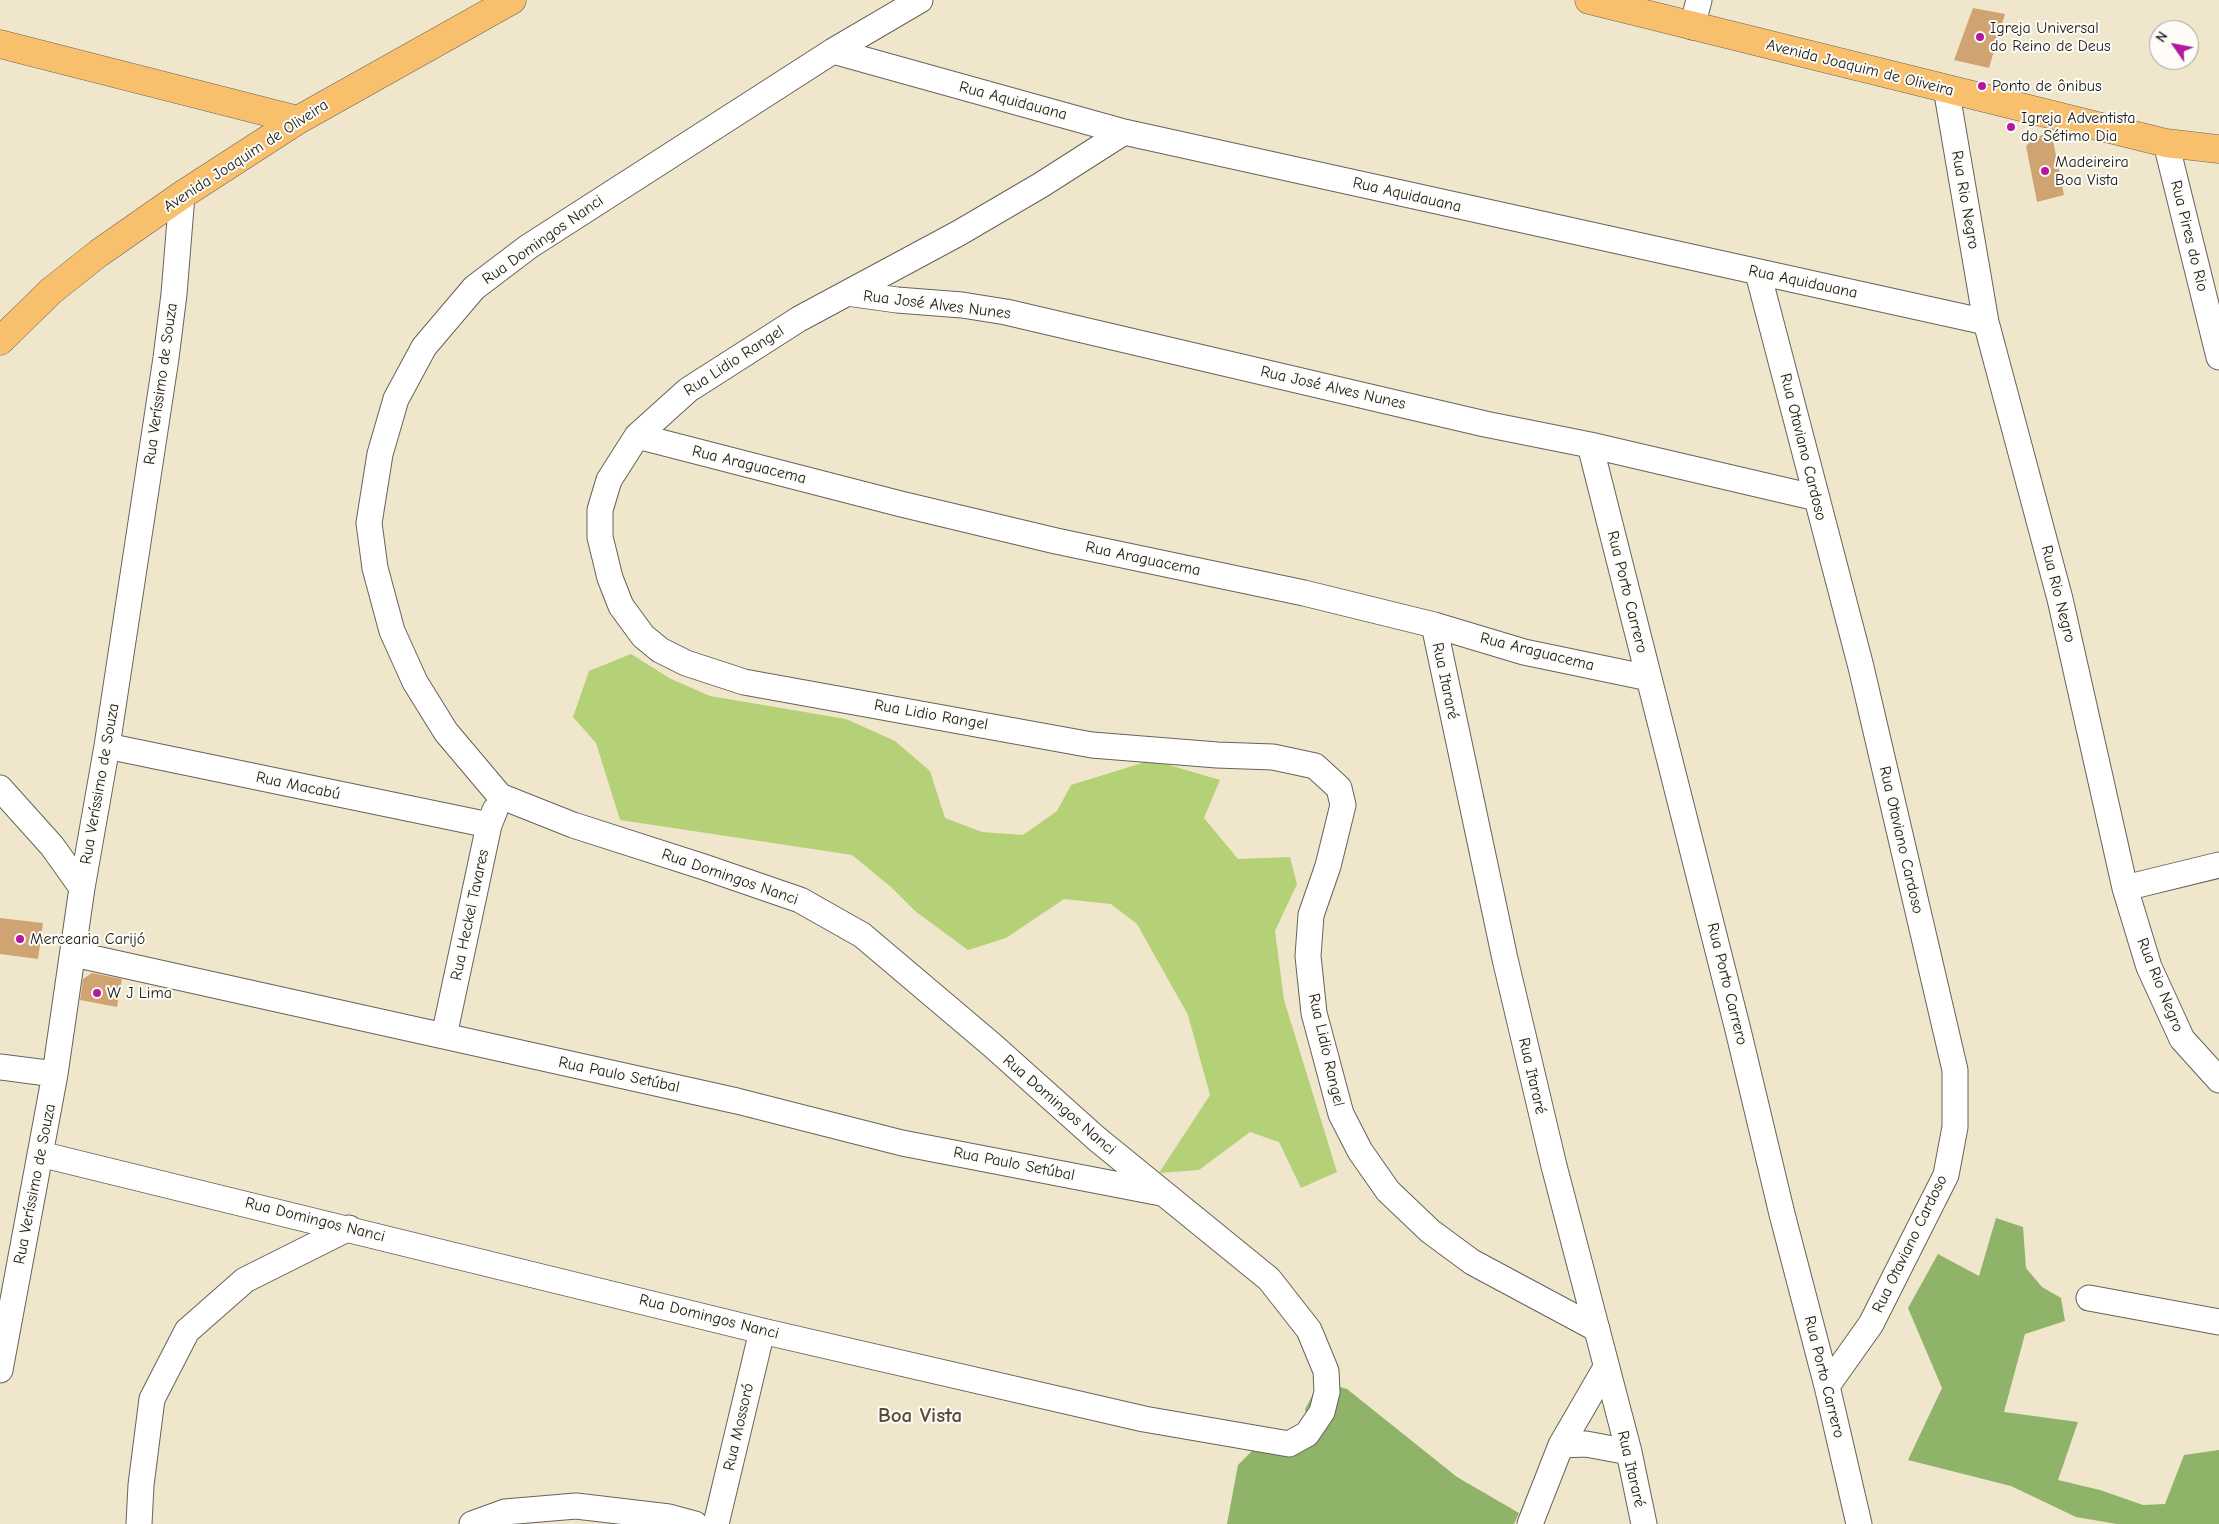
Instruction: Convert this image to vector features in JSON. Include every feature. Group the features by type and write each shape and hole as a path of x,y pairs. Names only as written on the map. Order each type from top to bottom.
{"main road":[{"name":"Avenida Joaquim de Oliveira","path":"0,340 51,291 99,253 182,195 298,120 512,0"},
{"name":"Avenida Joaquim de Oliveira","path":"1589,0 2166,143 2219,149"},
{"path":"0,44 298,120"}],"street":[{"name":"Rua Domingos Nanci","path":"40,1154 762,1330 1144,1419 1289,1444 1307,1434 1322,1412 1327,1392 1326,1370 1309,1330 1268,1279 1097,1139 914,977 862,935 800,900 573,825 500,796 446,732 415,682 392,631 375,568 370,523 380,454 396,399 424,347 474,288 528,246 833,52 920,0"},
{"path":"1692,27 1699,0"},
{"name":"Rua Aquidauana","path":"833,52 1124,132 1986,322"},
{"name":"Rua Rio Negro","path":"1946,88 1986,322 2060,599 2125,888 2149,967 2182,1039 2219,1080"},
{"name":"Rua Lidio Rangel","path":"1124,132 1041,185 959,233 799,319 688,390 637,436 609,480 600,510 600,537 610,578 621,606 643,636 660,650 686,663 744,682 1092,745 1217,755 1274,757 1315,766 1339,788 1343,805 1330,857 1312,915 1308,956 1314,1013 1341,1114 1360,1151 1388,1192 1430,1231 1472,1262 1597,1329"},
{"name":"Rua Pires do Rio","path":"2166,143 2219,357"},
{"name":"Rua Veríssimo de Souza","path":"0,1370 55,1074 74,954 82,888 107,746 166,358 174,294 182,195"},
{"name":"Rua Otaviano Cardoso","path":"1758,273 1861,667 1955,1070 1955,1127 1946,1175 1871,1324 1828,1386"},
{"name":"Rua José Alves Nunes","path":"847,293 897,300 962,305 1006,312 1485,424 1590,445 1816,498"},
{"name":"Rua Araguacema","path":"637,436 1027,534 1304,593 1434,625 1524,652 1649,678"},
{"name":"Rua Porto Carrero","path":"1590,445 1738,1030 1782,1214 1828,1386 1859,1524"},
{"name":"Rua Itararé","path":"1434,625 1505,959 1554,1166 1597,1329 1605,1369 1629,1452 1644,1524"},
{"name":"Rua Macabú","path":"107,746 489,825"},
{"path":"0,788 52,846 82,888"},
{"name":"Rua Heckel Tavares","path":"444,1036 489,825 500,796"},
{"path":"2125,888 2219,865"},
{"name":"Rua Paulo Setúbal","path":"74,954 737,1101 902,1142 1163,1194"},
{"path":"0,1067 55,1074"},
{"path":"139,1524 141,1485 152,1399 187,1331 245,1280 349,1228"},
{"path":"2089,1298 2219,1322"},
{"name":"Rua Mossoró","path":"716,1524 762,1330"},
{"path":"1530,1524 1561,1445 1605,1369"},
{"path":"1561,1445 1586,1444 1629,1452"},
{"path":"472,1524 505,1512 576,1506 669,1517 695,1524"}],"green space":[{"path":"631,654 671,679 710,696 846,719 895,741 930,771 945,818 982,832 1023,835 1057,811 1071,785 1152,760 1220,780 1204,818 1238,859 1290,857 1297,884 1275,931 1284,1000 1337,1172 1301,1188 1279,1142 1250,1132 1199,1170 1159,1173 1210,1095 1188,1015 1137,924 1111,904 1064,899 1006,938 968,950 915,911 891,887 852,855 620,820 596,743 573,717 589,671"},
{"path":"1996,1218 2023,1227 2026,1268 2042,1287 2061,1298 2065,1321 2025,1334 2004,1412 2078,1422 2058,1480 2100,1490 2143,1505 2165,1504 2184,1455 2219,1450 2219,1524 2117,1524 2076,1517 2011,1486 1908,1460 1942,1388 1908,1308 1938,1254 1979,1276"},
{"path":"1320,1381 1347,1389 1457,1477 1519,1513 1514,1524 1227,1524 1238,1465 1261,1442 1307,1422 1305,1409"}],"building":[{"name":"Igreja Universal do Reino de Deus","path":"1973,8 2005,14 1989,68 1954,60"},
{"name":"Madeireira Boa Vista","path":"2051,131 2064,195 2037,202 2026,146 2033,139"},
{"name":"Mercearia Carijó","path":"0,918 43,923 38,959 0,954"},
{"name":"W J Lima","path":"92,973 122,979 117,1007 80,1000 83,979"}],"place":[{"name":"Igreja Universal do Reino de Deus","path":"1980,37"},
{"name":"Ponto de ônibus","path":"1982,86"},
{"name":"Igreja Adventista do Sétimo Dia","path":"2011,127"},
{"name":"Madeireira Boa Vista","path":"2045,171"},
{"name":"Mercearia Carijó","path":"20,939"},
{"name":"W J Lima","path":"97,993"}],"district":[{"name":"Boa Vista","path":"920,1416"}]}
